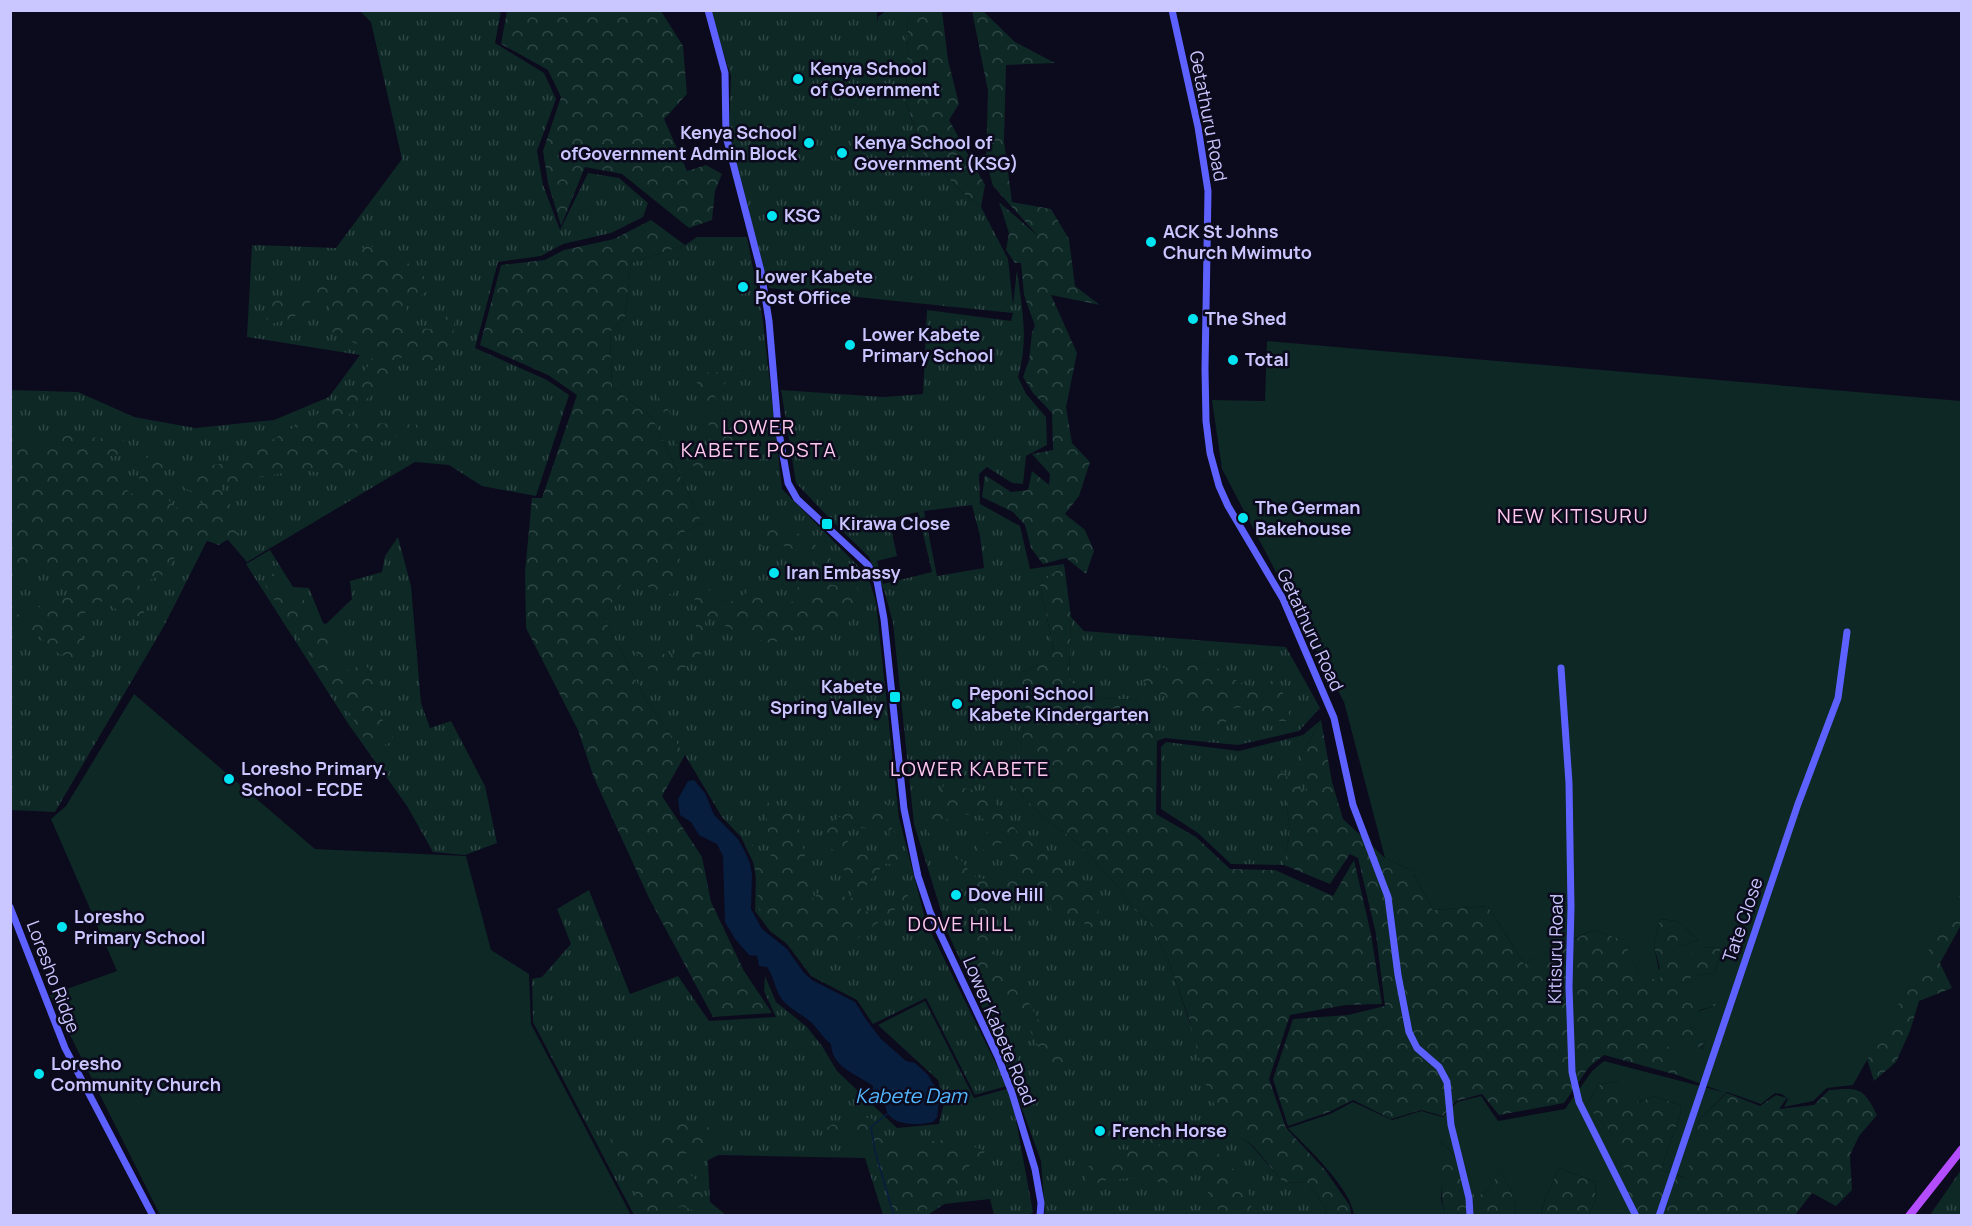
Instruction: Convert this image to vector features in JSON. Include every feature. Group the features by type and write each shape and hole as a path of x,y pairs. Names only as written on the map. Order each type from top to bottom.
{"main road":[{"name":"Lower Kabete Road","path":"708,10 725,73 726,136 759,259 766,303 778,428 788,483 797,499 868,565 877,581 884,619 904,809 918,876 937,928 998,1057 1012,1093 1035,1169 1041,1203 1040,1215"},
{"name":"Getathuru Road","path":"1172,10 1198,124 1208,190 1205,369 1206,421 1210,453 1219,486 1228,506 1283,599 1334,718 1353,805 1388,897 1398,975 1409,1032 1417,1048 1439,1067 1447,1082 1451,1125 1469,1198 1470,1215"},
{"name":"Tate Close","path":"1659,1215 1798,804 1838,698 1847,632"},
{"name":"Kitisuru Road","path":"1561,668 1569,792 1572,907 1569,987 1572,1072 1579,1102 1636,1215"},
{"name":"Loresho Ridge","path":"10,907 65,1048 153,1215"},
{"path":"1909,1215 1962,1149"}],"green space":[{"path":"360,11 501,11 495,43 544,73 556,99 537,151 543,185 560,230 588,173 619,178 648,203 643,217 611,233 563,244 541,256 498,262 475,348 547,380 569,395 536,496 482,486 449,465 415,462 247,562 215,525 164,626 55,812 11,810 11,390 78,392 134,417 195,428 274,420 329,397 360,355 247,337 252,245 336,248 402,159 371,22"},
{"path":"507,11 661,11 683,46 687,94 664,119 687,171 706,165 722,174 715,191 712,220 689,228 622,174 585,167 561,226 548,183 543,151 561,97 548,70 501,44"},
{"path":"710,11 877,11 877,23 878,17 886,11 908,12 906,103 923,153 963,193 981,207 1008,259 1013,305 1017,270 1024,336 1018,377 1026,394 1046,417 1047,445 1026,456 1023,484 1012,483 987,467 979,474 980,504 1020,526 1030,569 1064,564 1040,585 1054,651 1038,665 1018,674 1027,696 1020,759 1010,783 1043,817 1077,842 1113,881 1135,910 1149,921 1168,959 1225,1126 1251,1145 1283,1182 1308,1183 1326,1208 1325,1215 1045,1215 1041,1161 998,1043 948,933 914,824 893,623 885,593 869,557 796,483 781,390 883,397 923,394 927,310 1011,321 1013,313 769,288 729,134 731,76","holes":["972,505 980,536 984,568 937,576 924,511","918,512 932,572 883,584 877,561 897,556 889,519"]},
{"path":"906,11 942,11 948,60 959,104 949,120 985,185 981,207 963,193 923,153 906,102 908,12"},
{"path":"972,11 983,11 1015,42 1055,63 1006,65 1004,141 1012,202 1051,209 1069,239 1075,286 1100,305 1051,295 1077,353 1066,407 1072,443 1090,462 1079,496 1065,514 1085,530 1094,551 1086,574 1066,558 1043,564 1031,548 1025,525 1013,512 982,497 985,475 1011,492 1028,490 1032,471 1049,485 1050,474 1032,454 1053,450 1052,413 1033,393 1023,377 1029,360 1032,332 1035,326 1024,295 1021,263 1015,263 1006,250 1009,233 999,202 1038,236 993,186 986,161 988,91"},
{"path":"651,220 685,245 631,263 625,318 610,332 612,387 652,417 702,523 668,540 682,563 673,595 624,579 604,618 646,700 685,755 662,796 702,857 711,902 744,971 772,1013 713,1017 649,898 594,778 578,730 526,628 525,572 532,498 542,498 577,395 548,375 480,345 501,265 545,260 564,250 614,239"},
{"path":"697,237 747,237 762,314 782,489 868,576 876,602 899,818 926,922 1007,1086 975,1095 926,998 873,1024 857,1000 811,976 787,944 770,931 755,911 756,875 753,862 741,837 722,817 685,755 646,700 604,618 623,579 668,540 702,523 652,417 612,387 610,332 625,318 631,263 685,245"},
{"path":"366,244 416,267 433,287 407,305 406,327 430,329 455,310 452,353 435,369 408,352 396,362 393,384 370,396 337,425 365,423 424,425 357,452 343,475 299,470 220,485 241,531 219,545 187,534 165,574 140,584 138,597 155,591 142,616 125,616 104,600 71,622 108,676 58,653 32,630 11,629 11,612 31,619 47,596 80,596 40,561 18,584 11,580 11,513 16,507 9,455 12,435 16,427 41,449 68,431 89,437 127,441 136,456 109,456 124,488 144,503 138,471 150,454 169,456 155,483 174,507 191,510 204,501 181,485 194,468 233,462 344,399 368,366 375,353 330,331 330,308 315,298 293,318 264,326 274,296 295,297 315,280 346,280"},
{"path":"1267,341 1961,401 1961,893 1853,1085 1827,1088 1813,1101 1784,1107 1788,1099 1782,1094 1775,1093 1761,1104 1727,1092 1700,1119 1686,1178 1661,1170 1681,1112 1680,1105 1654,1096 1635,1102 1625,1101 1608,1092 1618,1081 1599,1085 1586,1105 1615,1137 1629,1187 1618,1215 1589,1215 1595,1201 1596,1182 1559,1168 1545,1199 1541,1215 1516,1215 1514,1199 1501,1171 1484,1194 1474,1195 1469,1172 1440,1140 1441,1199 1445,1215 1354,1215 1351,1204 1337,1181 1288,1128 1330,1114 1353,1102 1392,1120 1421,1111 1443,1117 1457,1102 1481,1096 1498,1121 1565,1109 1592,1071 1604,1061 1723,1092 1677,1075 1677,1057 1667,1045 1678,1035 1702,1049 1707,1035 1688,1025 1685,1016 1717,1005 1681,986 1693,976 1715,973 1721,947 1701,948 1678,962 1671,953 1678,947 1698,940 1677,921 1660,919 1654,946 1661,981 1640,975 1623,940 1593,930 1524,964 1488,906 1433,910 1412,871 1385,858 1344,702 1222,469 1212,400 1265,401"},
{"path":"710,372 739,373 713,392 736,443 713,472 693,466 673,440 655,386 687,444 719,446 702,411 696,375"},
{"path":"780,524 810,540 857,583 861,608 846,625 770,643 739,633 705,615 706,649 680,672 653,674 638,656 625,623 652,654 673,654 694,640 698,610 692,591 717,590 719,609 755,586 761,598 782,610 793,601 798,587 809,593 815,581 838,586 821,568 800,552 781,545 760,546 747,528"},
{"path":"398,537 411,586 421,703 430,728 451,721 485,786 497,843 465,855 433,852 407,806 349,725 246,564 270,550 293,587 309,588 323,623 326,624 352,599 350,581 382,572 385,556"},
{"path":"1064,564 1071,617 1069,680 1089,697 1136,700 1157,741 1156,814 1196,837 1230,869 1275,870 1333,896 1354,860 1371,934 1382,1004 1346,1005 1290,1015 1269,1079 1286,1128 1325,1170 1350,1206 1351,1215 1325,1215 1326,1208 1308,1183 1283,1182 1252,1145 1225,1127 1208,1091 1189,1019 1168,959 1149,921 1135,910 1113,881 1077,842 1043,817 1010,783 1020,758 1027,696 1018,674 1038,665 1054,650 1040,585"},
{"path":"270,569 284,589 301,596 325,630 339,637 321,655 337,660 345,671 365,664 375,678 374,706 395,741 371,750 339,695 323,675 263,582"},
{"path":"1071,617 1084,631 1286,647 1320,708 1299,731 1238,745 1165,738 1157,741 1136,700 1089,697 1069,680"},
{"path":"1202,656 1226,675 1257,691 1278,676 1291,721 1269,721 1253,706 1233,708 1223,727 1165,697 1140,679 1160,668 1192,666"},
{"path":"134,694 315,849 466,856 491,950 529,974 531,1024 631,1215 160,1215 50,995 117,971 51,819 66,806"},
{"path":"1321,720 1301,756 1309,796 1286,801 1290,831 1284,865 1231,864 1198,833 1161,809 1161,747 1166,742 1239,751 1303,735"},
{"path":"1321,720 1332,782 1343,819 1385,858 1412,871 1433,910 1488,906 1524,964 1593,930 1624,940 1640,975 1660,969 1654,946 1660,919 1677,921 1698,940 1678,947 1721,947 1715,973 1694,976 1682,986 1718,1005 1700,1010 1689,1025 1708,1035 1701,1049 1668,1045 1677,1057 1677,1075 1604,1055 1589,1067 1564,1103 1499,1115 1482,1094 1456,1101 1443,1116 1421,1110 1391,1119 1353,1100 1329,1112 1288,1126 1273,1079 1293,1019 1348,1015 1385,1006 1376,934 1358,858 1350,854 1330,884 1284,865 1290,831 1286,801 1256,774 1279,770 1308,795 1301,756"},
{"path":"944,785 970,789 994,801 1018,833 1100,892 1096,938 1075,912 1053,918 1048,892 1004,909 992,926 992,949 1003,973 1029,1003 1056,1052 1076,1064 1049,1067 1022,1015 989,988 978,970 970,937 980,918 964,885 943,867 957,855 973,876 995,882 1013,865 1005,842 979,852 972,835 995,830 978,814 951,815 930,838 927,818"},
{"path":"764,796 774,811 796,815 806,861 814,879 813,901 821,888 836,888 841,895 851,900 853,888 842,866 854,854 872,855 890,849 889,824 899,845 901,856 899,868 887,863 876,873 864,891 861,912 879,910 909,887 907,902 853,942 816,949 804,958 775,929 759,908 752,844 773,874"},
{"path":"890,804 895,821 886,820 882,828 852,828 841,832 849,840 838,854 829,847 830,839 821,836 837,818 851,812 861,812"},
{"path":"1961,834 1961,925 1940,963 1952,988 1919,1001 1910,1031 1896,1062 1874,1081 1860,1037"},
{"path":"589,890 630,994 678,976 709,1021 776,1017 764,991 765,976 776,1002 807,1027 837,1071 897,1128 939,1124 944,1103 938,1080 878,1025 925,1001 974,1098 1010,1088 1033,1212 1029,1215 994,1215 990,1199 944,1204 928,1215 883,1215 865,1158 719,1155 708,1160 710,1202 726,1215 634,1215 533,1022 532,979 542,977 571,944 557,909"},
{"path":"1619,1081 1639,1102 1654,1096 1680,1105 1681,1112 1661,1170 1685,1178 1700,1119 1727,1093 1760,1106 1776,1095 1787,1098 1779,1109 1814,1105 1829,1090 1853,1089 1868,1099 1877,1115 1859,1136 1850,1155 1852,1190 1836,1206 1812,1193 1795,1215 1609,1216 1619,1215 1586,1105 1599,1085"},
{"path":"871,1118 893,1146 952,1139 986,1151 968,1167 972,1184 933,1199 923,1215 893,1215 874,1157 851,1138 821,1131 842,1119"},
{"path":"1138,1119 1158,1146 1173,1140 1185,1120 1247,1183 1253,1215 1222,1215 1211,1199 1200,1174 1165,1183 1130,1178 1107,1180 1088,1186 1084,1168 1111,1157 1111,1149 1133,1150"},
{"path":"694,1122 721,1132 705,1152 681,1154 678,1166 697,1181 702,1190 702,1214 682,1206 660,1215 645,1215 606,1130 624,1131 632,1157 648,1140 665,1127"},
{"path":"1439,1139 1469,1172 1484,1194 1501,1170 1514,1199 1516,1215 1445,1215"},
{"path":"1559,1168 1596,1182 1595,1201 1589,1215 1541,1216 1545,1199"},
{"path":"1961,1170 1961,1215 1930,1215"}],"water":[{"name":"Kabete Dam","path":"694,780 705,793 714,815 738,839 750,863 751,909 762,929 787,949 804,973 812,980 855,1002 881,1039 906,1061 915,1063 928,1075 940,1095 937,1117 933,1122 917,1124 899,1122 889,1115 884,1103 877,1104 872,1094 873,1086 841,1065 832,1052 831,1044 812,1023 781,998 767,967 759,966 757,956 749,955 735,939 725,922 723,856 717,844 699,835 691,822 680,815 678,799 688,781"}],"waterway":[{"path":"887,1114 871,1127 875,1151 894,1216"}],"place":[{"name":"Kenya School of Government","path":"798,79"},
{"name":"Kenya School ofGovernment Admin Block","path":"809,143"},
{"name":"Kenya School of Government (KSG)","path":"842,153"},
{"name":"KSG","path":"772,216"},
{"name":"ACK St Johns Church Mwimuto","path":"1151,242"},
{"name":"Lower Kabete Post Office","path":"743,287"},
{"name":"The Shed","path":"1193,319"},
{"name":"Lower Kabete Primary School","path":"850,345"},
{"name":"Total","path":"1233,360"},
{"name":"The German Bakehouse","path":"1243,518"},
{"name":"Kirawa Close","path":"827,524"},
{"name":"Iran Embassy","path":"774,573"},
{"name":"Kabete Spring Valley","path":"895,697"},
{"name":"Peponi School Kabete Kindergarten","path":"957,704"},
{"name":"Loresho Primary. School - ECDE","path":"229,779"},
{"name":"Dove Hill","path":"956,895"},
{"name":"Loresho Primary School","path":"62,927"},
{"name":"Loresho Community Church","path":"39,1074"},
{"name":"French Horse","path":"1100,1131"}],"district":[{"name":"LOWER KABETE POSTA","path":"759,438"},
{"name":"NEW KITISURU","path":"1573,516"},
{"name":"LOWER KABETE","path":"970,769"},
{"name":"DOVE HILL","path":"961,924"}]}
